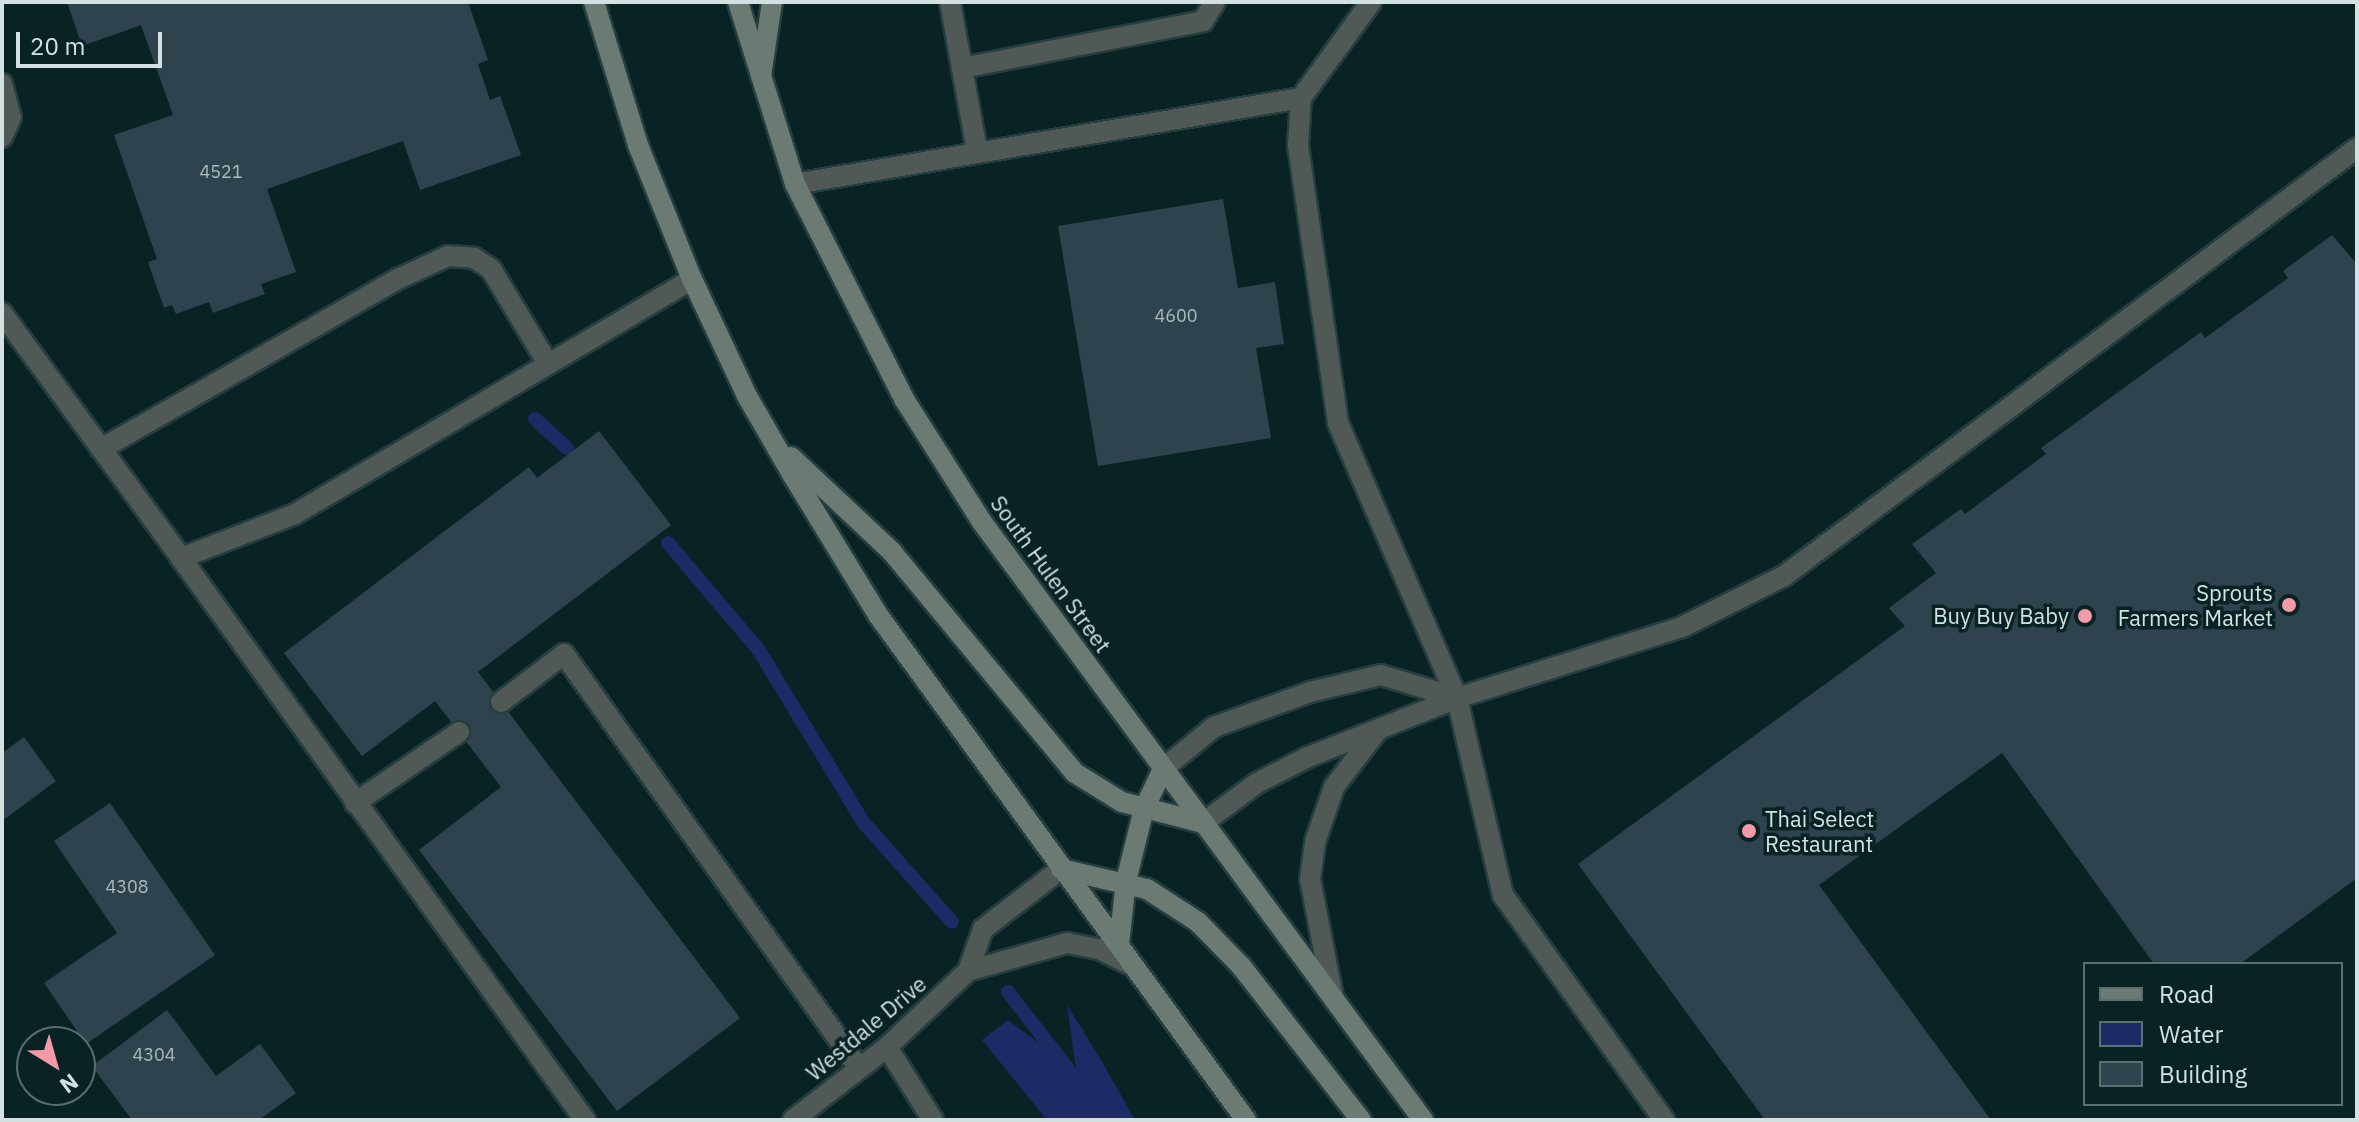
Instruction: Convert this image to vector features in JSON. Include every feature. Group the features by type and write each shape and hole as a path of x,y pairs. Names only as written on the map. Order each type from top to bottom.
{"main road":[{"path":"594,2 638,145 692,279 773,441 878,615 1246,1120"},
{"name":"South Hulen Street","path":"738,2 760,84 795,184 904,399 982,522 1423,1120"},
{"path":"760,84 772,2"},
{"path":"773,441 892,552 1058,757 1094,788 1144,809 1203,823"},
{"path":"1119,944 1126,881 1144,809 1163,769"},
{"path":"1061,869 1126,881 1167,900 1220,943 1361,1120"}],"street":[{"path":"950,2 977,151"},
{"path":"962,68 1203,21 1215,2"},
{"path":"1371,2 1301,98 1298,145 1338,423 1457,698 1503,895 1664,1120"},
{"path":"2,84 11,117 2,137"},
{"path":"795,184 1301,98"},
{"path":"1203,823 1277,772 1380,728 1457,698 1682,627 1784,576 2357,148"},
{"path":"101,449 400,278 448,256 474,258 491,269 548,364"},
{"path":"181,558 295,514 692,279"},
{"path":"2,313 585,1120"},
{"path":"501,702 564,654 859,1068"},
{"path":"1163,769 1214,727 1310,692 1381,675 1457,698"},
{"path":"1333,997 1310,879 1315,842 1334,787 1380,728"},
{"path":"355,803 459,732"},
{"name":"Westdale Drive","path":"793,1120 887,1047 968,971 983,929 1061,869"},
{"name":"Westdale Drive","path":"968,971 1067,943 1099,949 1135,967"},
{"path":"887,1047 933,1120"}],"water":[{"path":"1067,1005 1135,1120 1047,1120 982,1040 1008,1020 1076,1070"}],"building":[{"path":"67,2 468,2 488,60 478,64 490,100 500,96 521,155 420,190 403,141 267,189 296,272 261,284 265,294 213,313 209,302 176,314 172,305 164,308 148,262 157,259 114,135 173,115 141,25 82,46"},
{"path":"1223,199 1238,288 1275,282 1284,344 1256,348 1271,438 1098,466 1058,226"},
{"path":"2332,235 2357,264 2357,878 2243,962 2153,962 2002,753 1819,885 1991,1120 1765,1120 1578,864 1905,626 1889,608 1936,573 1912,544 1961,509 1965,514 2046,454 2041,448 2201,332 2205,338 2288,278 2283,271"},
{"path":"599,431 671,525 478,672 740,1018 617,1111 419,850 501,787 435,701 362,756 284,653 529,467 537,478"},
{"path":"24,737 56,781 2,821 2,753"},
{"path":"110,803 215,955 96,1037 96,1026 74,1026 44,983 117,933 54,841"},
{"path":"167,1010 216,1076 260,1044 296,1093 259,1120 132,1120 96,1071 96,1063"}],"waterway":[{"path":"535,419 567,448"},
{"path":"668,543 758,649 864,823 952,922"},
{"path":"1008,992 1072,1074"}],"place":[{"name":"Sprouts Farmers Market","path":"2289,605"},
{"name":"Buy Buy Baby","path":"2085,616"},
{"name":"Thai Select Restaurant","path":"1749,831"}]}
